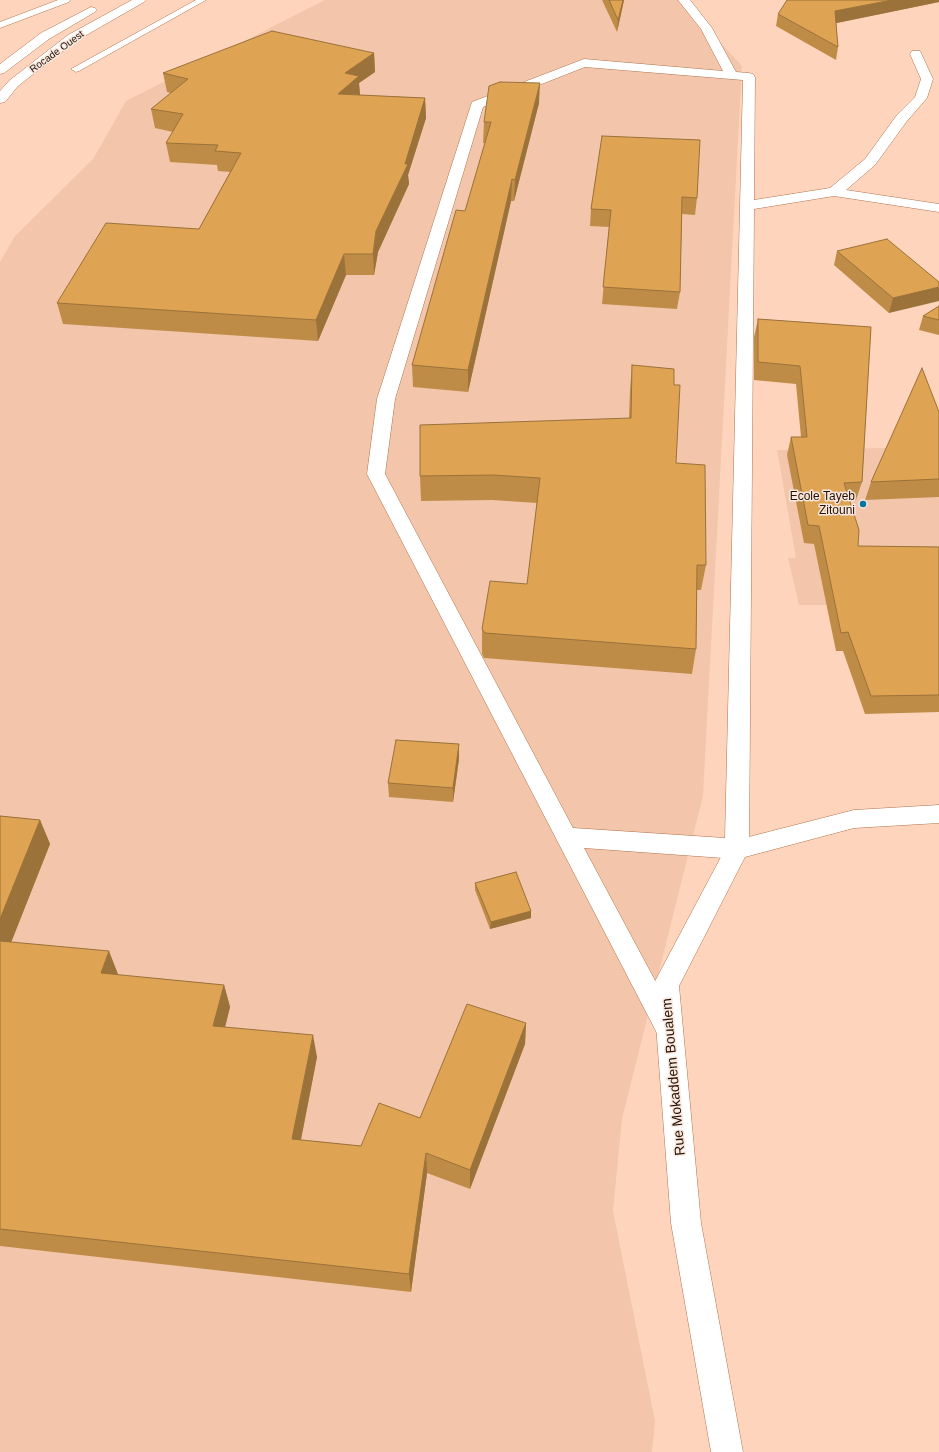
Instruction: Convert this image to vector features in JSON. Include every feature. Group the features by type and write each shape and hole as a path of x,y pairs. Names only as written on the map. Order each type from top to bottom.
{"main road":[{"name":"Rocade Ouest","path":"0,99 14,84 72,38 140,0"},
{"path":"684,0 706,28 731,75"},
{"path":"0,70 45,36 102,4"},
{"path":"834,192 870,162 902,118 921,98 927,79 916,54"},
{"path":"670,1034 376,474 386,399 477,105 584,63 749,76 737,849"},
{"path":"747,206 795,197 834,192 939,208"},
{"path":"566,836 737,849 854,818 939,814"},
{"name":"Rue Mokaddem Boualem","path":"727,1452 686,1223 666,985 737,849"}],"lane":[{"path":"0,25 66,0"},
{"path":"76,69 202,0"}],"shaded area":[{"path":"325,0 681,0 742,66 703,796 622,1119 613,1211 655,1421 652,1452 0,1452 0,262 15,236 93,159 126,101"},
{"name":"Ecole Tayeb Zitouni","path":"939,447 939,615 898,605 799,605 788,558 796,558 777,450"}],"building":[{"path":"609,0 623,0 618,20"},
{"path":"787,0 892,0 835,11 838,47 778,14"},
{"path":"272,31 374,53 345,73 359,76 338,94 425,98 405,164 408,164 376,231 373,254 344,254 316,320 57,303 106,223 199,229 241,153 215,151 218,145 166,143 183,114 151,109 188,79 163,73"},
{"path":"500,82 540,83 515,180 512,179 468,370 412,365 456,210 465,211 491,122 484,122 489,86"},
{"path":"602,136 700,140 697,198 682,197 680,292 603,287 611,210 591,209"},
{"path":"887,239 939,282 939,287 893,298 837,251"},
{"path":"939,306 939,320 923,316"},
{"path":"758,319 871,327 862,482 844,483 859,530 858,546 939,547 939,695 871,696 848,632 841,633 819,526 808,525 791,437 807,437 800,366 758,362"},
{"path":"632,365 674,369 674,385 680,385 676,463 705,465 706,565 697,565 696,649 485,633 482,629 490,581 527,584 540,478 493,475 420,476 420,425 631,418"},
{"path":"922,368 939,412 939,479 871,482"},
{"path":"396,740 459,744 453,788 388,783"},
{"path":"0,816 40,820 0,919"},
{"path":"516,872 531,911 491,922 475,883"},
{"path":"0,941 109,951 101,973 224,985 213,1026 313,1035 292,1139 361,1146 379,1103 420,1118 467,1004 526,1023 470,1170 426,1153 409,1274 0,1229"}],"place":[{"name":"Ecole Tayeb Zitouni","path":"863,504"}]}
